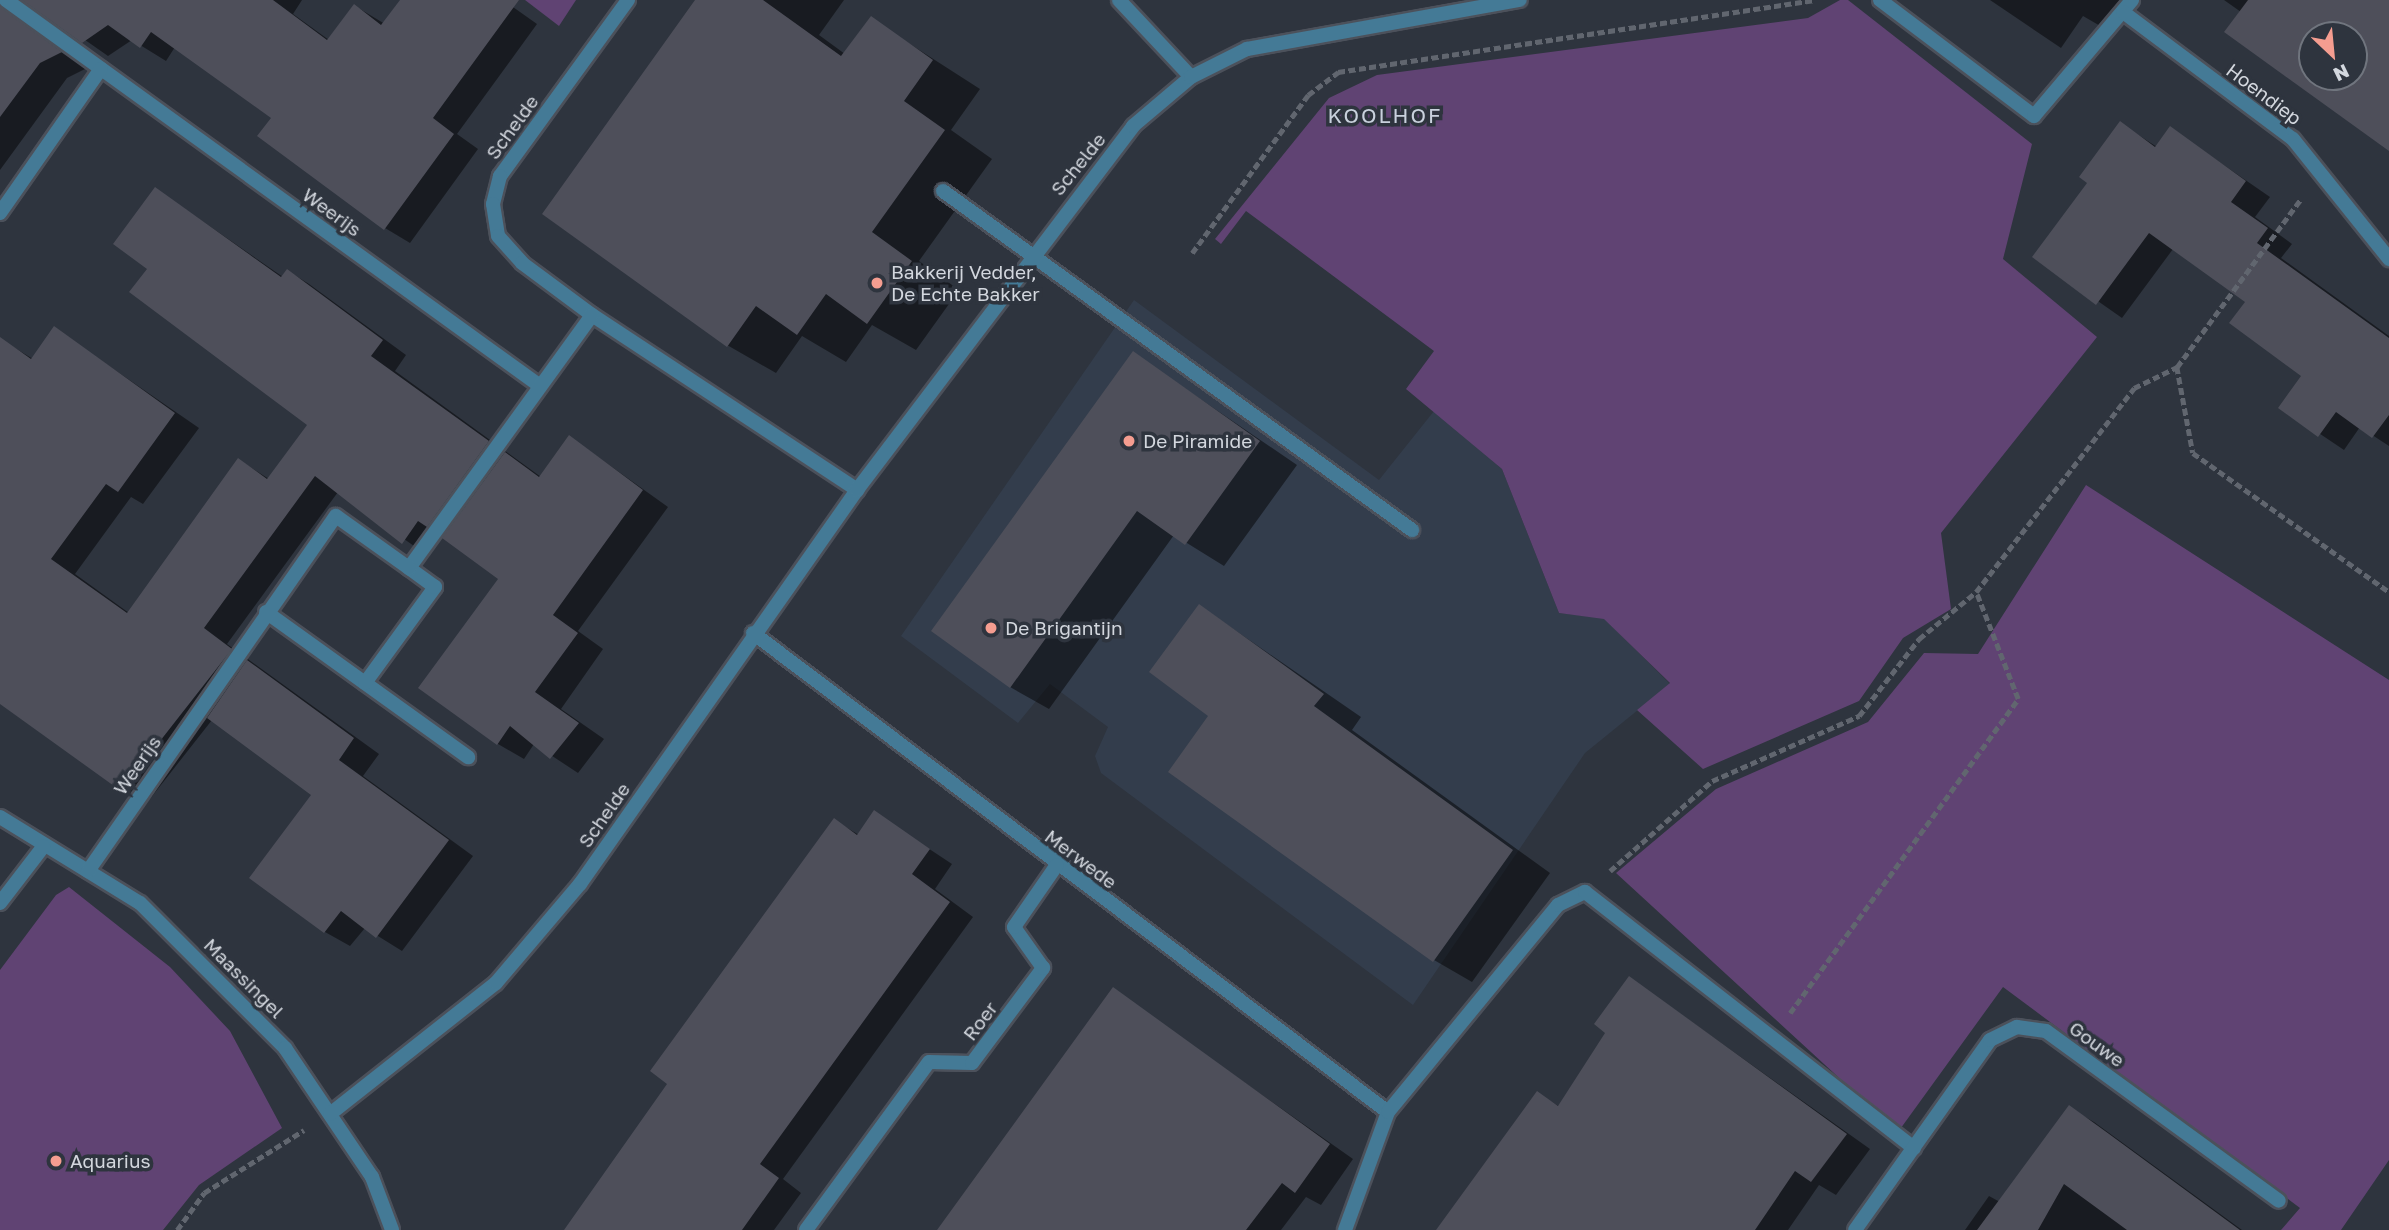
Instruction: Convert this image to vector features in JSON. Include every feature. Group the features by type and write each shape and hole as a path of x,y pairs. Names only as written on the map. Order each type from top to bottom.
{"street":[{"name":"Weerijs","path":"6,0 540,386"},
{"name":"Schelde","path":"628,0 500,176 493,204 498,236 522,263 592,314 857,489"},
{"path":"1119,0 1191,77"},
{"name":"Schelde","path":"330,1114 496,983 580,884 753,633 857,489 1029,256 1133,126 1191,77 1247,49 1520,0"},
{"name":"Hoendiep","path":"1880,0 2034,116 2127,6 2293,139 2389,259"},
{"path":"0,213 101,69"},
{"path":"943,191 1029,256 1412,530"},
{"path":"408,568 592,314"},
{"name":"Weerijs","path":"88,871 266,612 336,516 435,587 365,683"},
{"path":"266,612 468,757"},
{"name":"Merwede","path":"753,633 1057,865 1388,1112"},
{"name":"Maassingel","path":"0,817 43,847 140,903 214,973 285,1048 372,1177 391,1230"},
{"path":"0,903 43,847"},
{"name":"Roer","path":"806,1230 929,1062 972,1063 1043,968 1014,927 1057,865"},
{"path":"1345,1230 1388,1112 1558,905 1585,892 1914,1148"},
{"name":"Gouwe","path":"1855,1230 1990,1040 2017,1027 2046,1031 2279,1201"}],"path":[{"path":"1192,253 1308,95 1338,72 1815,0"},
{"path":"1585,892 1712,781 1858,716 1919,639 1976,592 2134,388 2177,366 2320,173"},
{"path":"2177,366 2193,453 2389,593"},
{"path":"1773,1037 2018,699 1976,592"},
{"path":"177,1230 204,1193 330,1114"}],"shaded area":[{"path":"525,0 576,0 559,26"},
{"path":"1840,0 1848,0 2032,144 2003,259 2097,337 1941,533 1951,609 1903,638 1859,701 1703,769 1637,710 1670,683 1604,619 1559,613 1502,469 1406,389 1434,351 1246,211 1221,244 1215,239 1329,98 1377,75 1808,18"},
{"path":"1134,300 1379,480 1434,411 1502,469 1559,613 1604,618 1670,684 1585,753 1413,1005 1101,773 1095,756 1108,727 1050,684 1018,723 901,636"},
{"path":"2086,485 2389,680 2389,1160 2341,1230 2281,1230 2300,1208 2003,987 1898,1132 1616,873 1716,789 1868,722 1924,653 1978,654"},
{"path":"69,887 170,967 230,1031 282,1128 199,1185 163,1230 0,1230 0,970 56,895"}],"building":[{"path":"22,0 273,0 327,40 354,4 381,25 400,0 519,0 433,118 454,134 384,230 257,136 271,118 151,32 140,48 108,25 82,43"},
{"path":"695,0 763,0 841,56 871,16 933,60 904,101 945,130 872,232 912,261 867,324 826,294 797,335 756,306 727,347 542,214"},
{"path":"2248,0 2389,0 2389,151 2306,91 2368,91 2368,21 2298,21 2298,85 2224,32"},
{"path":"0,7 62,52 40,63 0,117"},
{"path":"2120,121 2155,147 2170,126 2246,181 2231,202 2268,228 2257,243 2389,338 2389,415 2372,438 2336,412 2318,437 2278,408 2301,376 2229,323 2245,302 2149,233 2096,305 2032,257 2087,183 2079,177"},
{"path":"155,187 281,277 287,269 383,340 371,356 489,441 427,527 418,521 402,544 315,476 204,628 232,649 121,791 0,704 0,337 31,359 54,326 175,413 118,492 106,484 51,559 127,613 238,458 267,479 307,425 129,292 147,269 113,244"},
{"path":"1133,351 1260,441 1185,545 1137,511 1010,688 931,631"},
{"path":"569,435 643,490 553,615 578,633 535,692 579,723 550,759 510,726 497,745 418,688 498,579 442,538 505,452 539,477"},
{"path":"1199,604 1324,694 1314,706 1513,850 1433,962 1168,772 1208,716 1149,672"},
{"path":"247,660 354,738 339,760 449,840 376,938 341,911 324,933 249,878 311,795 207,718"},
{"path":"874,810 930,849 912,874 950,902 760,1164 779,1178 742,1230 564,1230 667,1084 650,1071 834,818 857,835"},
{"path":"1629,976 1847,1134 1811,1182 1795,1171 1755,1230 1436,1230 1537,1091 1558,1106 1605,1033 1594,1024"},
{"path":"1113,987 1330,1144 1295,1193 1282,1183 1246,1230 937,1230"},
{"path":"2069,1105 2240,1230 2127,1230 2064,1184 2038,1230 1977,1230"}],"place":[{"name":"Bakkerij Vedder, De Echte Bakker","path":"877,283"},
{"name":"De Piramide","path":"1129,441"},
{"name":"De Brigantijn","path":"991,628"},
{"name":"Aquarius","path":"56,1161"}],"district":[{"name":"KOOLHOF","path":"1385,115"}]}
